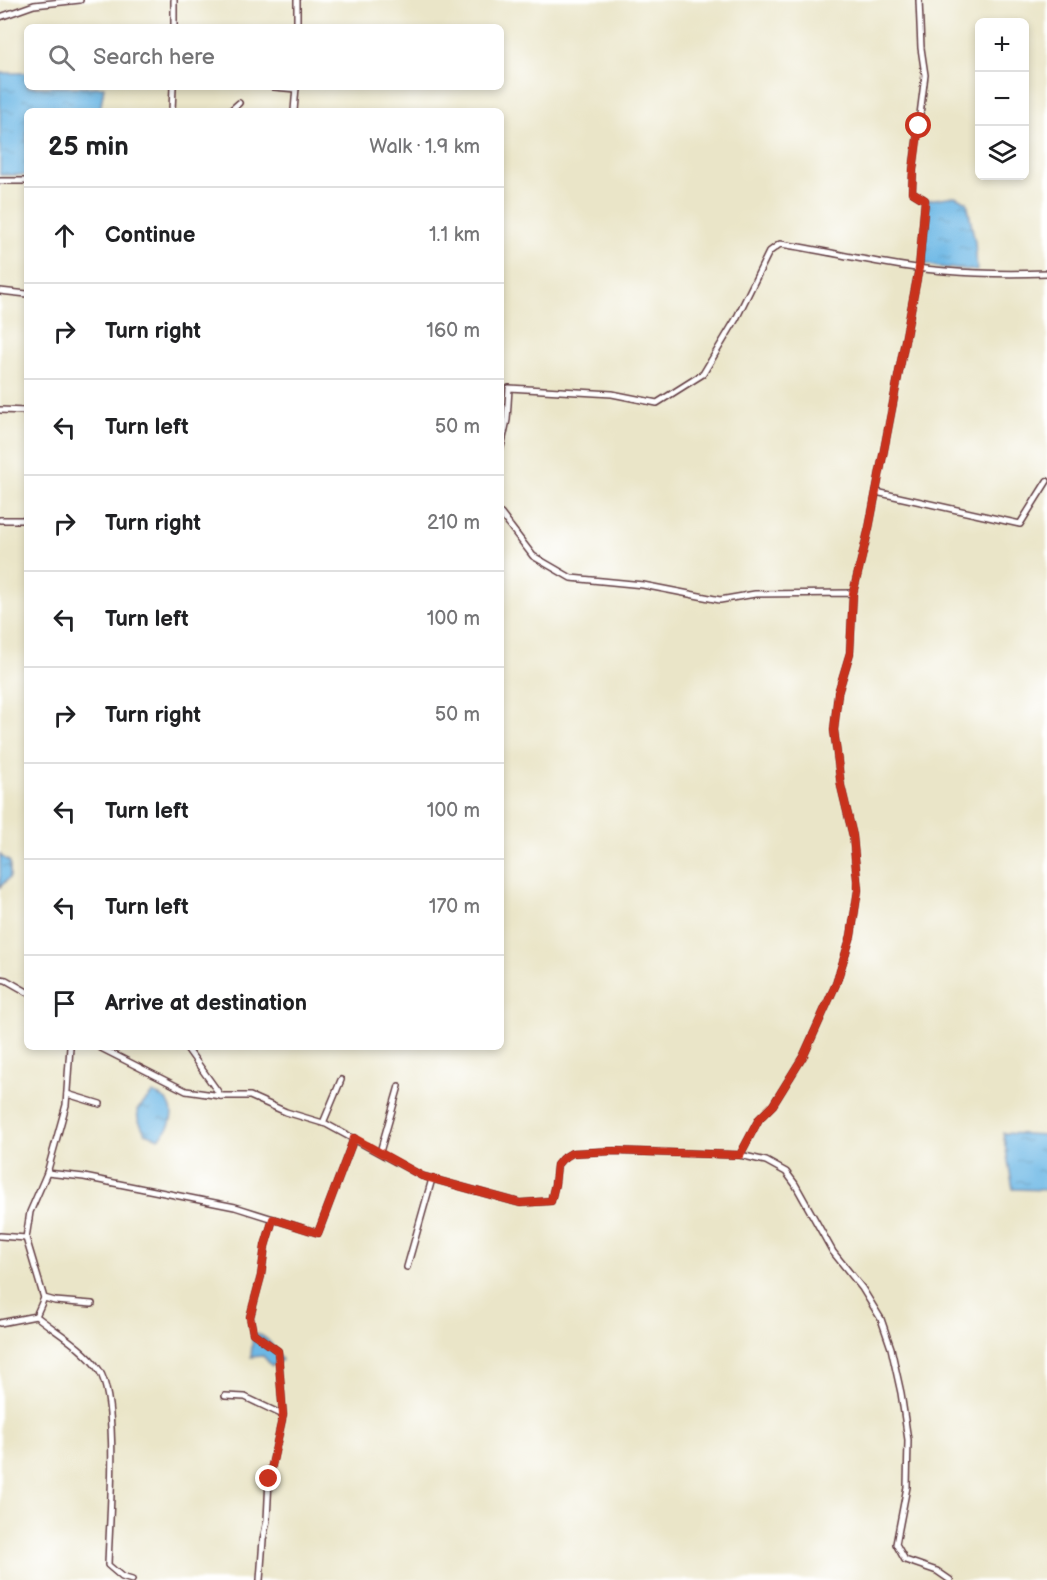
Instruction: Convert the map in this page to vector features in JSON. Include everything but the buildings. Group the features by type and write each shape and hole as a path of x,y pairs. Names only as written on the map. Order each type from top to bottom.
{"street":[{"path":"0,17 34,5 80,0"},
{"path":"174,0 174,24"},
{"path":"297,0 297,24"},
{"path":"740,1155 759,1119 773,1105 804,1055 836,984 851,936 858,890 853,836 841,786 834,730 838,693 850,653 853,593 876,492 919,268 925,200 912,192 925,75 921,48 919,0"},
{"path":"172,90 172,108"},
{"path":"294,108 296,90"},
{"path":"233,108 239,103"},
{"path":"0,181 24,181"},
{"path":"504,434 509,388 612,394 657,403 703,374 736,319 768,252 780,244 919,268 997,275 1047,273"},
{"path":"0,291 24,294"},
{"path":"0,410 24,411"},
{"path":"876,492 1020,524 1047,481"},
{"path":"504,518 533,556 571,578 643,585 720,600 755,594 853,593"},
{"path":"0,520 24,520"},
{"path":"0,979 24,990"},
{"path":"36,1316 44,1298 26,1238 30,1212 47,1173 60,1133 67,1094 70,1050"},
{"path":"105,1050 186,1091 221,1096 250,1096 286,1112 323,1123 422,1176 520,1203 551,1201 557,1165 572,1153 614,1151 740,1155 766,1161 786,1172 833,1252 862,1288 881,1319 891,1348 908,1440 907,1487 896,1544 905,1560 937,1571 950,1580"},
{"path":"188,1050 221,1096"},
{"path":"323,1123 341,1080"},
{"path":"380,1152 399,1086"},
{"path":"67,1094 100,1104"},
{"path":"47,1173 84,1177 235,1207 318,1233 354,1138"},
{"path":"407,1267 432,1179"},
{"path":"260,1580 269,1479 283,1415 278,1351 253,1333 250,1317 273,1219"},
{"path":"0,1236 26,1238"},
{"path":"44,1298 92,1304"},
{"path":"0,1323 36,1316 85,1354 100,1371 107,1393 112,1429 108,1565 122,1577 132,1580"},
{"path":"225,1396 245,1397 283,1415"}],"water":[{"path":"0,73 24,73 24,90 104,90 100,108 24,108 24,175 0,175"},
{"path":"955,196 967,202 975,242 977,271 922,263 928,200"},
{"path":"0,853 10,862 10,877 0,887"},
{"path":"153,1093 166,1100 172,1110 169,1125 159,1138 145,1133 138,1119 137,1110"},
{"path":"1003,1133 1047,1135 1047,1190 1013,1189"},
{"path":"253,1333 267,1340 282,1360 272,1366 263,1356 251,1357"}],"route":[{"path":"269,1479 283,1415 278,1351 253,1333 250,1317 261,1276 265,1246 273,1219 318,1233 354,1138 422,1176 447,1184 520,1203 551,1201 557,1165 572,1153 614,1151 740,1155 759,1119 773,1105 804,1055 836,984 851,936 858,890 853,836 841,786 834,730 838,693 850,653 853,593 869,528 919,268 925,200 912,192 919,126"}]}
